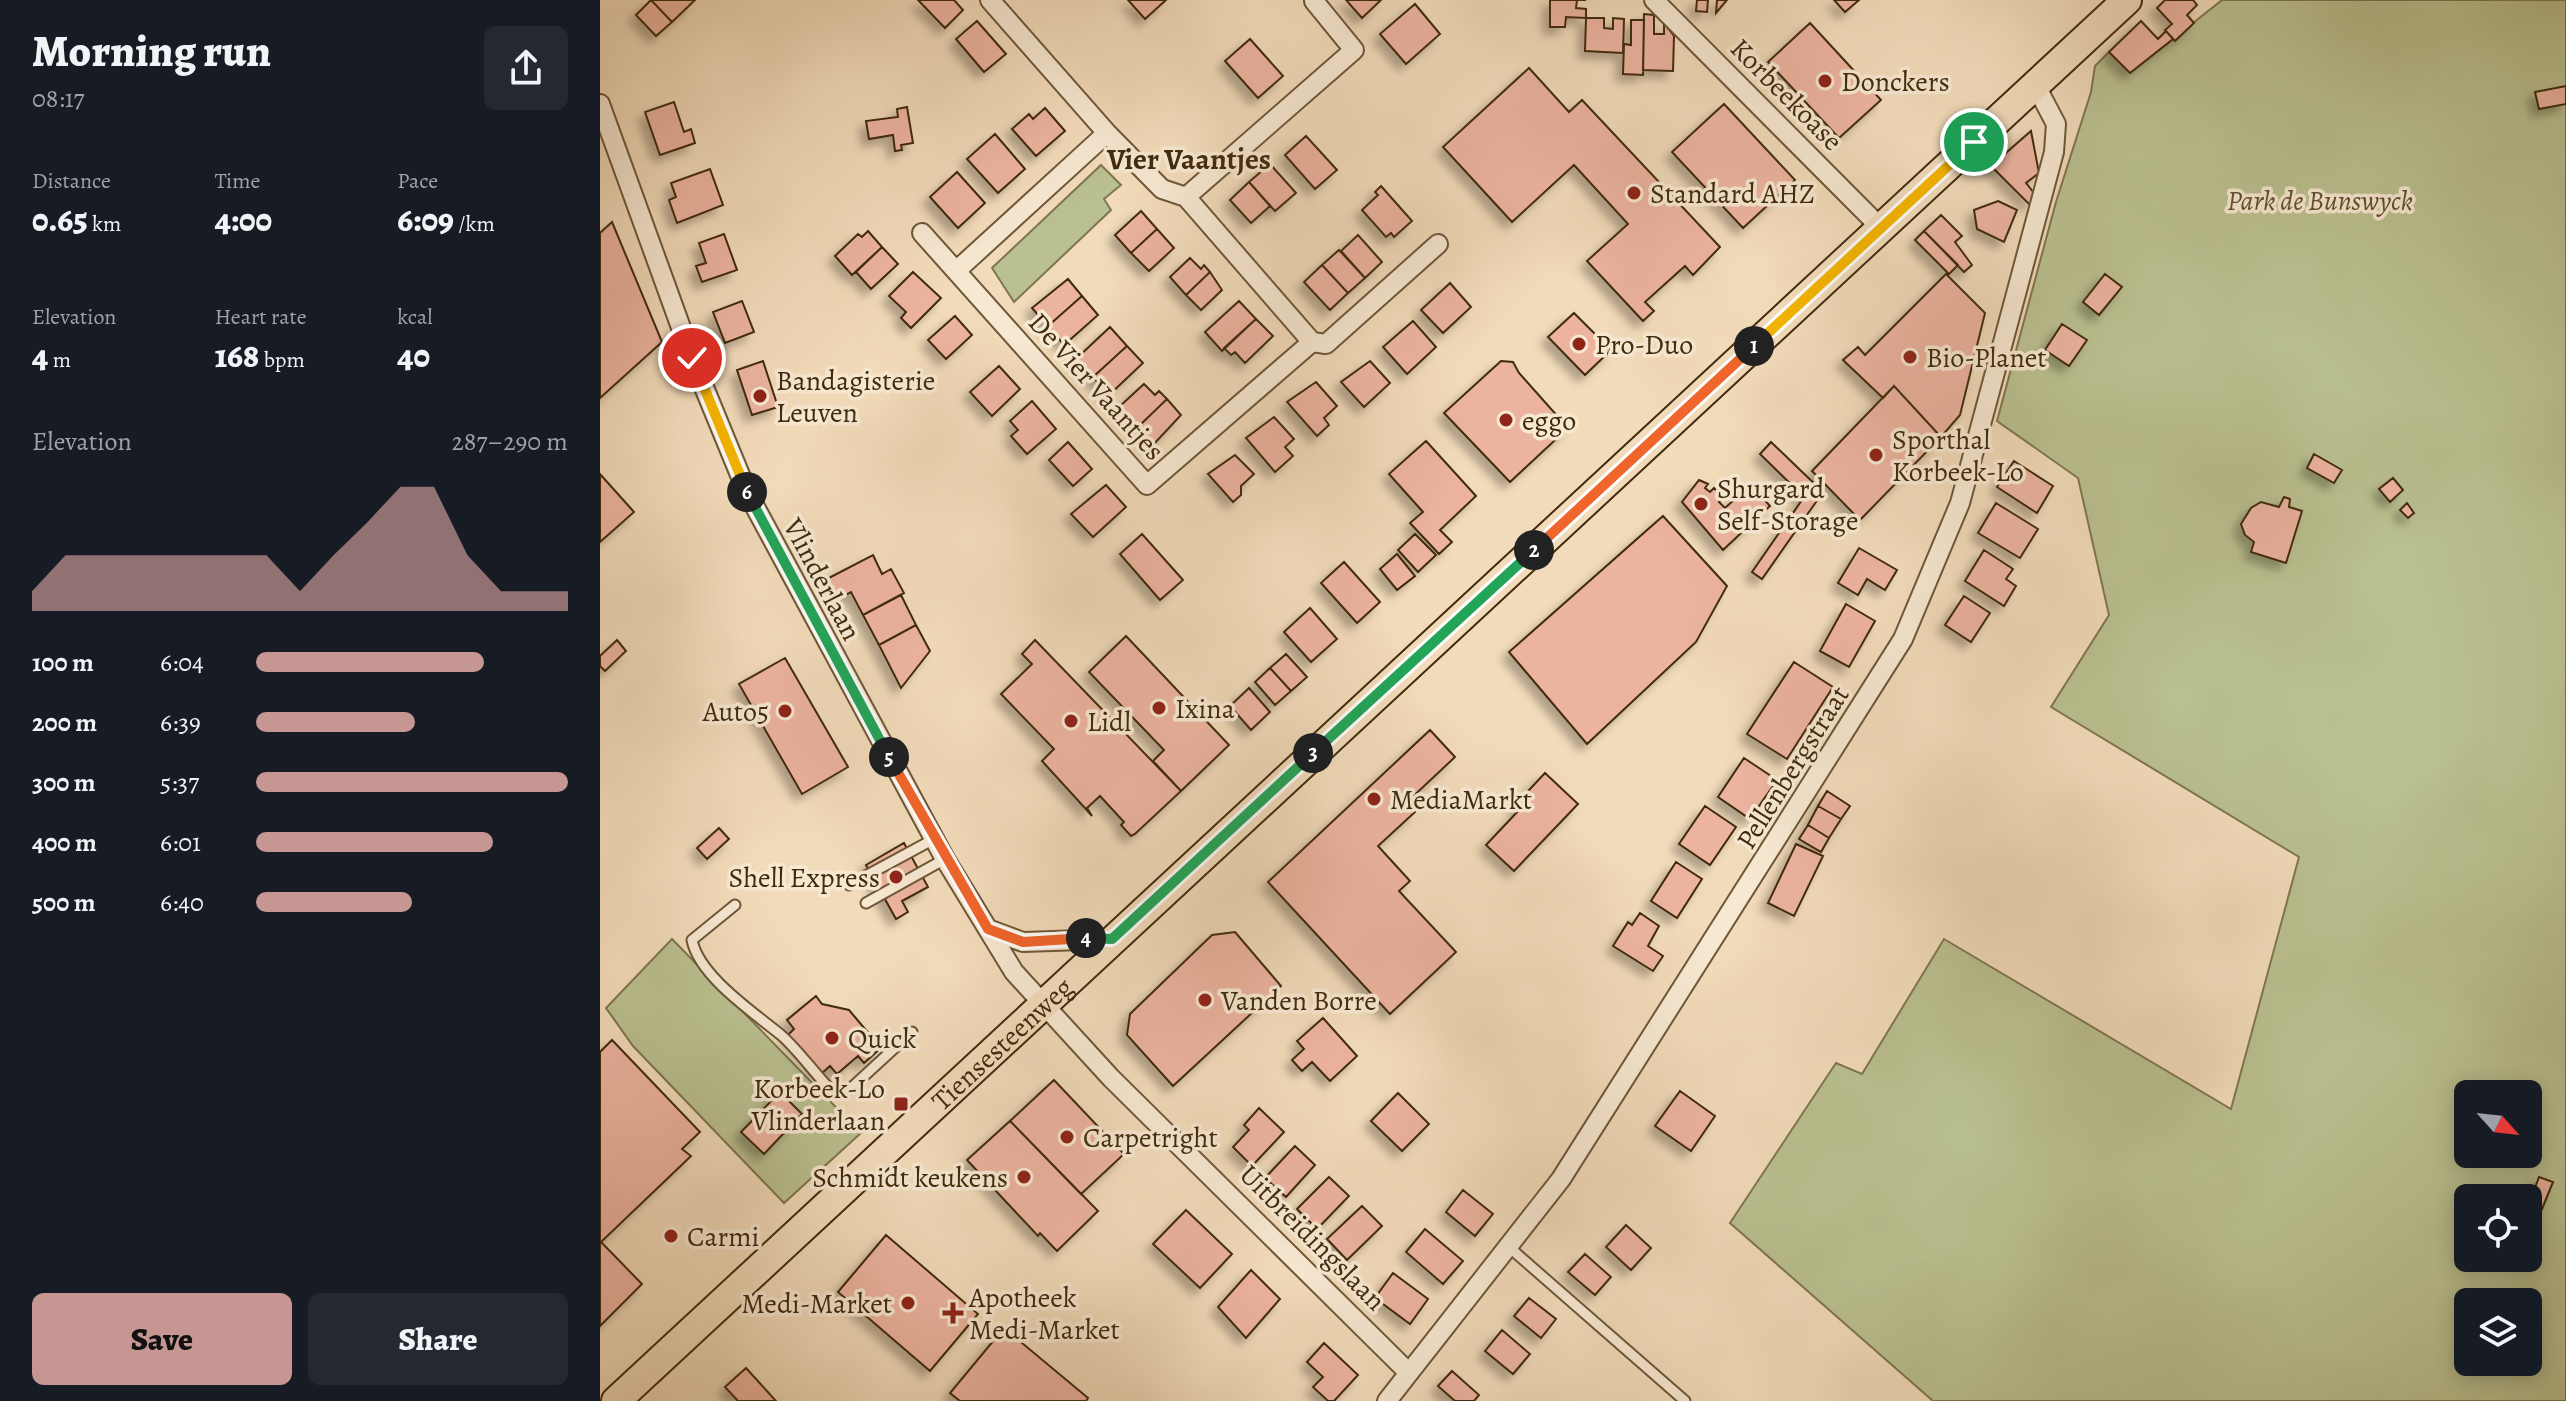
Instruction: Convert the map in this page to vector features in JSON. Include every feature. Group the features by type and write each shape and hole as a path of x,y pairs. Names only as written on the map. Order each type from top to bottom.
{"main road":[{"name":"Tiensesteenweg","path":"616,1401 2127,0"}],"street":[{"path":"990,0 1107,133 1162,189 1186,197 1312,342"},
{"name":"Korbeekoase","path":"1654,0 1881,228"},
{"path":"1186,197 1354,50 1314,1"},
{"name":"Pellenbergstraat","path":"1387,1401 1510,1248 1622,1088 1903,639 1960,503 2054,152 2056,124 2035,84"},
{"name":"Vlinderlaan","path":"600,104 692,358 747,492 945,859 1014,972 1042,1004"},
{"path":"956,271 1107,133"},
{"name":"De Vier Vaantjes","path":"922,233 1147,485 1312,342 1326,344 1438,244"},
{"path":"988,929 1023,942 1112,939"},
{"name":"Uitbreidingslaan","path":"1042,1004 1128,1095 1409,1373"}],"lane":[{"path":"849,885 934,839"},
{"path":"866,903 945,859"},
{"path":"735,905 692,940 695,956 752,1014 782,1037 828,1087 850,1089 912,1032"},
{"path":"1510,1248 1685,1401"}],"green space":[{"name":"Park de Bunswyck","path":"2222,0 2566,0 2566,1401 1933,1401 1730,1223 1836,1063 1862,1074 1944,939 2231,1109 2299,857 2051,707 2109,615 2078,478 1997,421 2056,202 2091,92 2095,66 2109,52 2130,73"},
{"path":"1101,165 1121,185 1104,199 1111,210 1014,302 992,268"},
{"path":"672,939 861,1133 784,1203 633,1046 606,1008"}],"building":[{"path":"651,0 695,0 672,22"},
{"path":"651,0 672,22 656,36 636,15"},
{"path":"918,0 954,0 963,10 945,28"},
{"path":"1128,0 1166,0 1145,19"},
{"path":"1346,0 1381,0 1362,18"},
{"path":"1550,0 1577,0 1576,8 1586,9 1586,18 1566,17 1565,27 1550,27"},
{"path":"1697,0 1708,0 1707,12 1696,11"},
{"path":"1717,0 1727,0 1716,13"},
{"path":"1834,0 1859,0 1845,12"},
{"path":"2165,0 2193,0 2197,5 2187,15 2194,23 2175,41 2165,30 2172,24 2157,8"},
{"path":"1415,4 1440,34 1406,64 1380,34"},
{"path":"1644,14 1654,15 1654,34 1664,34 1664,23 1674,36 1673,71 1643,70"},
{"path":"1586,18 1604,18 1604,28 1613,29 1613,18 1624,19 1623,53 1585,51"},
{"path":"1631,20 1644,20 1643,75 1623,74 1624,44 1631,45"},
{"path":"977,21 1006,54 984,72 956,39"},
{"path":"2141,21 2158,39 2166,31 2173,39 2130,73 2109,52"},
{"name":"Donckers","path":"1810,23 1881,100 1839,138 1768,62"},
{"path":"1250,39 1283,76 1258,98 1225,61"},
{"name":"Standard AHZ","path":"1529,68 1569,112 1582,100 1720,247 1693,275 1685,266 1645,302 1654,311 1643,321 1587,261 1628,224 1574,165 1512,222 1443,147"},
{"path":"2566,86 2566,104 2539,109 2535,92"},
{"path":"674,102 684,132 691,129 695,143 660,155 645,112"},
{"path":"1724,104 1795,180 1743,228 1672,152"},
{"path":"907,107 913,143 901,145 902,150 895,151 893,135 869,139 866,121 898,117 897,109"},
{"path":"1045,108 1065,131 1036,156 1012,129 1029,114 1033,119"},
{"path":"2031,131 2039,173 2026,183 2034,193 2030,205 1991,166"},
{"path":"995,134 1025,169 998,193 967,159"},
{"path":"1306,136 1337,170 1315,189 1285,155"},
{"path":"1270,164 1296,193 1275,211 1249,182"},
{"path":"710,169 723,205 677,223 669,200 676,197 671,183"},
{"path":"957,172 985,203 958,228 930,197"},
{"path":"1249,182 1270,206 1251,223 1230,200"},
{"path":"1381,186 1412,221 1394,237 1391,233 1386,237 1362,210 1378,195 1375,192"},
{"path":"1998,201 2017,210 2004,242 1977,229 1974,210"},
{"path":"1141,211 1157,229 1131,253 1115,235"},
{"path":"1941,215 1962,236 1955,242 1972,265 1964,272 1924,231"},
{"path":"612,222 662,342 600,398 600,233"},
{"path":"1157,229 1174,248 1149,271 1131,253"},
{"path":"868,231 882,247 852,275 835,256 858,234 862,237"},
{"path":"1924,231 1958,265 1949,274 1915,240"},
{"path":"724,234 737,270 702,282 696,266 706,263 699,243"},
{"path":"1358,235 1382,262 1365,278 1341,251"},
{"path":"882,247 898,264 871,289 856,272"},
{"path":"1339,250 1365,278 1348,293 1322,265"},
{"path":"1190,258 1201,269 1204,265 1210,272 1186,295 1170,277"},
{"path":"1322,265 1348,293 1330,310 1304,282"},
{"path":"913,272 941,298 911,328 901,318 906,312 889,296"},
{"path":"1210,272 1222,290 1201,310 1186,295"},
{"name":"Bio-Planet","path":"1946,274 1985,313 1960,415 1941,437 1894,386 1883,398 1843,360 1858,347 1865,355"},
{"path":"2105,274 2122,287 2099,315 2083,302"},
{"path":"1068,279 1082,296 1048,326 1032,308"},
{"path":"1450,283 1471,307 1443,333 1421,310"},
{"path":"1082,296 1098,315 1064,345 1048,326"},
{"path":"742,301 754,332 725,343 713,312"},
{"path":"1239,301 1256,319 1222,351 1205,332"},
{"name":"Pro-Duo","path":"1574,313 1611,350 1585,375 1548,337"},
{"path":"955,316 972,335 946,359 928,340"},
{"path":"1256,319 1273,336 1245,363 1235,352 1231,355 1224,348"},
{"path":"1413,321 1436,347 1407,374 1383,347"},
{"path":"2062,324 2087,340 2069,366 2045,350"},
{"path":"1110,327 1127,346 1093,377 1076,359"},
{"path":"1127,346 1143,363 1109,395 1093,377"},
{"name":"Bandagisterie Leuven","path":"763,361 778,407 752,415 737,370"},
{"path":"1370,361 1390,383 1364,407 1341,382"},
{"name":"eggo","path":"1501,361 1513,362 1519,373 1568,428 1510,482 1444,413"},
{"path":"999,366 1020,389 992,416 970,392"},
{"path":"1316,382 1337,406 1324,418 1329,425 1317,436 1287,402"},
{"path":"1144,384 1155,395 1159,391 1167,399 1138,427 1119,407"},
{"name":"Sporthal Korbeek-Lo","path":"1894,386 1941,437 1860,520 1812,471"},
{"path":"1167,399 1181,415 1153,445 1138,427"},
{"path":"1032,401 1056,429 1027,454 1011,436 1018,430 1010,421"},
{"path":"1274,417 1294,439 1285,447 1293,456 1275,472 1246,438"},
{"path":"1426,441 1476,496 1440,530 1452,542 1439,554 1410,523 1423,512 1389,474"},
{"path":"1068,442 1092,469 1073,486 1049,460"},
{"path":"1771,442 1823,492 1762,579 1752,572 1804,497 1760,454"},
{"path":"2314,454 2342,470 2334,483 2307,468"},
{"path":"1235,455 1254,474 1241,486 1241,495 1233,502 1208,474"},
{"path":"2014,461 2053,486 2037,513 1997,487"},
{"path":"600,474 634,512 600,542"},
{"path":"2393,478 2403,490 2390,502 2379,489"},
{"path":"1699,480 1708,484 1705,488 1710,492 1714,488 1723,498 1719,502 1725,508 1751,485 1770,506 1723,550 1682,502"},
{"path":"1106,485 1126,507 1093,537 1071,514"},
{"path":"2284,497 2290,499 2289,507 2302,511 2286,563 2251,552 2254,542 2245,535 2241,524 2251,508 2261,502 2279,507"},
{"path":"1996,503 2038,529 2020,558 1978,533"},
{"path":"2407,503 2414,513 2408,518 2400,510"},
{"path":"1663,516 1727,586 1696,642 1587,744 1509,652"},
{"path":"1142,534 1183,580 1160,600 1120,554"},
{"path":"1415,534 1436,555 1418,572 1398,550"},
{"path":"1859,548 1897,570 1885,590 1867,579 1858,595 1838,583"},
{"path":"1984,550 2013,569 2006,579 2016,586 2004,606 1965,581"},
{"path":"1397,554 1415,576 1397,590 1380,569"},
{"path":"873,555 882,574 891,569 904,593 863,615 851,592 836,600 825,580"},
{"path":"1344,562 1380,602 1357,623 1321,583"},
{"path":"901,595 916,625 879,645 863,615"},
{"path":"1964,596 1990,613 1971,642 1945,625"},
{"path":"1846,604 1875,621 1849,667 1820,651"},
{"path":"1310,608 1337,639 1311,662 1284,632"},
{"path":"916,625 930,651 901,688 879,645"},
{"name":"Ixina","path":"1126,636 1229,745 1181,791 1153,761 1164,750 1089,672"},
{"path":"617,640 626,651 605,671 600,666 600,656"},
{"name":"Lidl","path":"1035,640 1181,791 1135,834 1131,836 1121,825 1124,822 1100,796 1087,808 1092,816 1042,761 1054,749 1001,694 1032,664 1022,654"},
{"path":"1286,654 1307,677 1291,691 1270,668"},
{"name":"Auto5","path":"785,658 848,767 802,794 739,684"},
{"path":"1794,662 1833,687 1787,759 1747,734"},
{"path":"1270,668 1291,691 1275,705 1255,682"},
{"path":"1249,688 1270,712 1251,730 1230,706"},
{"path":"1430,730 1455,757 1406,803 1415,812 1378,846 1410,881 1399,891 1456,952 1390,1014 1268,882"},
{"path":"1744,758 1777,780 1750,819 1718,797"},
{"path":"1545,773 1578,804 1514,871 1486,845 1520,809 1515,805"},
{"path":"1827,791 1850,806 1841,819 1818,806"},
{"path":"1705,806 1736,827 1710,865 1679,844"},
{"path":"1818,806 1841,819 1829,838 1808,825"},
{"path":"1808,825 1829,838 1821,852 1799,839"},
{"path":"719,828 729,839 707,859 697,848"},
{"path":"904,843 928,887 902,901 908,912 896,919 866,865"},
{"path":"1796,844 1823,856 1794,916 1768,903"},
{"path":"1676,862 1702,879 1677,918 1651,901"},
{"path":"1640,913 1659,926 1648,946 1663,956 1653,971 1613,946 1628,922 1632,925"},
{"name":"Vanden Borre","path":"1235,932 1281,986 1173,1086 1127,1035 1130,1014 1212,935"},
{"name":"Quick","path":"816,996 822,1004 849,1010 881,1048 864,1063 858,1056 837,1074 830,1066 821,1074 788,1035 794,1029 787,1020"},
{"path":"1323,1018 1357,1056 1330,1081 1312,1062 1302,1071 1292,1060 1304,1049 1297,1041"},
{"path":"612,1040 700,1132 682,1149 691,1156 601,1242 642,1284 600,1326 600,1052"},
{"name":"Carpetright","path":"1054,1080 1124,1154 1081,1194 1010,1121"},
{"path":"1680,1091 1715,1116 1691,1151 1655,1126"},
{"path":"780,1092 802,1114 764,1154 741,1132"},
{"path":"1398,1093 1429,1124 1402,1151 1371,1121"},
{"path":"1259,1108 1284,1132 1252,1166 1233,1147 1249,1130 1244,1125"},
{"name":"Schmidt keukens","path":"1010,1121 1098,1211 1057,1251 1040,1233 1038,1236 967,1160"},
{"path":"1295,1146 1315,1165 1286,1197 1265,1178"},
{"path":"1329,1177 1349,1196 1317,1229 1297,1209"},
{"path":"2539,1177 2553,1182 2542,1209 2542,1184 2536,1184"},
{"path":"1463,1190 1493,1214 1475,1236 1446,1212"},
{"path":"1362,1206 1382,1226 1347,1260 1327,1239"},
{"path":"1186,1210 1232,1254 1200,1288 1153,1244"},
{"path":"1626,1225 1651,1248 1631,1270 1606,1247"},
{"path":"1425,1229 1463,1261 1443,1284 1406,1252"},
{"name":"Medi-Market","path":"886,1235 978,1314 930,1371 838,1292"},
{"path":"1585,1254 1611,1277 1595,1295 1568,1272"},
{"path":"1251,1270 1280,1299 1246,1338 1218,1307"},
{"path":"1393,1273 1428,1299 1410,1324 1375,1298"},
{"path":"1529,1298 1556,1319 1541,1338 1514,1316"},
{"path":"1004,1328 1088,1398 1086,1401 960,1401 950,1393"},
{"path":"1502,1330 1530,1354 1513,1374 1485,1351"},
{"path":"1324,1343 1358,1375 1334,1401 1328,1401 1313,1387 1323,1377 1307,1362"},
{"path":"746,1368 776,1401 738,1401 725,1387"},
{"path":"1452,1371 1479,1395 1474,1401 1455,1401 1438,1386"}],"place":[{"name":"Donckers","path":"1825,81"},
{"name":"Standard AHZ","path":"1634,193"},
{"name":"Pro-Duo","path":"1579,344"},
{"name":"Bio-Planet","path":"1910,357"},
{"name":"Bandagisterie Leuven","path":"760,396"},
{"name":"eggo","path":"1506,420"},
{"name":"Sporthal Korbeek-Lo","path":"1876,455"},
{"name":"Shurgard Self-Storage","path":"1701,504"},
{"name":"Ixina","path":"1159,708"},
{"name":"Auto5","path":"785,711"},
{"name":"Lidl","path":"1071,721"},
{"name":"MediaMarkt","path":"1374,799"},
{"name":"Shell Express","path":"896,877"},
{"name":"Vanden Borre","path":"1205,1000"},
{"name":"Quick","path":"832,1038"},
{"name":"Korbeek-Lo Vlinderlaan","path":"901,1104"},
{"name":"Carpetright","path":"1067,1137"},
{"name":"Schmidt keukens","path":"1024,1177"},
{"name":"Carmi","path":"671,1236"},
{"name":"Medi-Market","path":"908,1303"},
{"name":"Apotheek Medi-Market","path":"953,1313"}],"district":[{"name":"Vier Vaantjes","path":"1189,159"}],"route":[{"path":"692,358 766,533 945,859 988,929 1023,942 1112,939 1974,142"}]}
